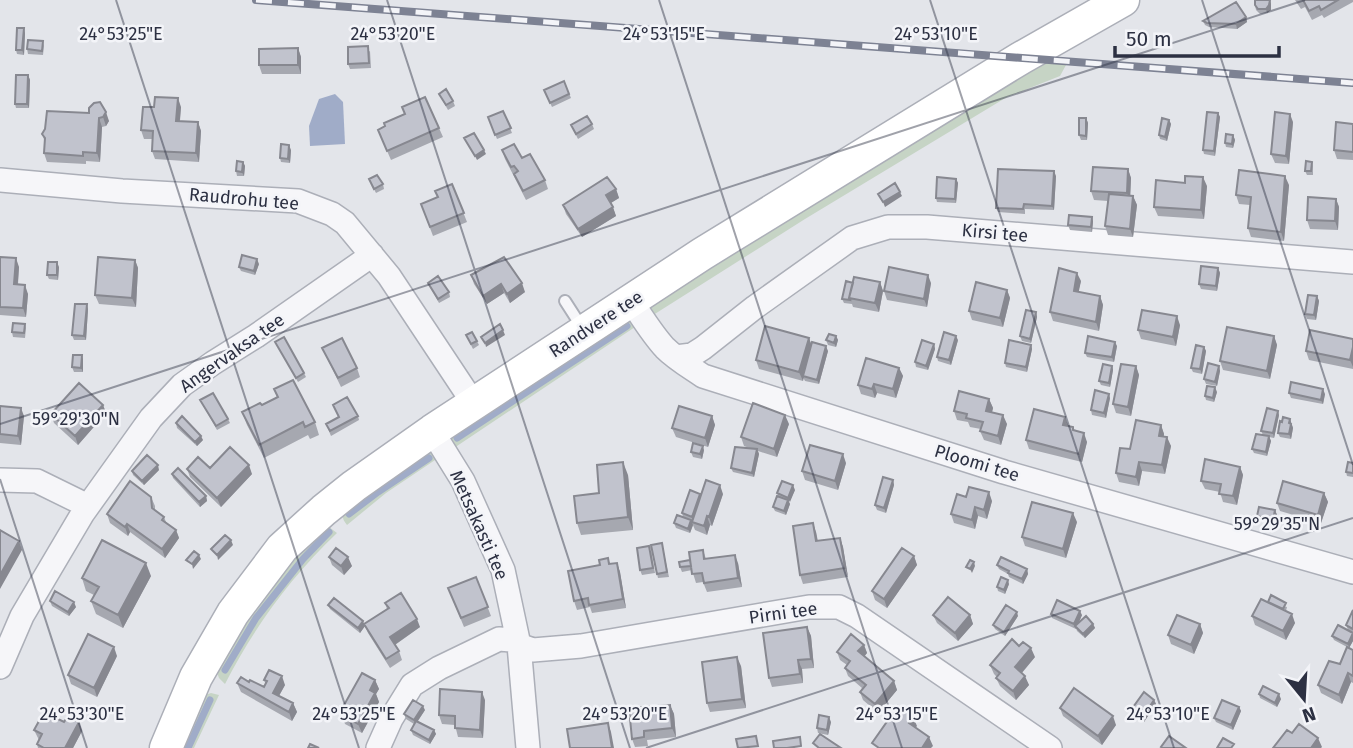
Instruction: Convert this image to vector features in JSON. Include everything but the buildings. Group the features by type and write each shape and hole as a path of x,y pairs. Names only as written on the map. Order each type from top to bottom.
{"street":[{"name":"Randvere tee","path":"166,748 196,677 233,613 282,548 354,486 432,431 714,247 1021,58 1110,8"},
{"name":"Raudrohu tee","path":"0,180 122,191 298,201 332,214 345,223 389,276 474,404"},
{"name":"Kirsi tee","path":"676,358 691,355 703,348 755,307 852,238 888,227 1353,262"},
{"name":"Angervaksa tee","path":"0,667 22,616 88,506 151,418 182,385 372,255"},
{"name":"Ploomi tee","path":"631,301 654,335 676,358 703,376 1004,472 1353,572"},
{"name":"Metsakasti tee","path":"432,431 464,481 503,570 519,645 528,748"},
{"path":"0,480 37,481 88,506"},
{"name":"Pirni tee","path":"378,748 391,719 412,685 439,668 499,639 512,640 533,650 581,646 808,607 839,607 857,616 1050,748"}],"lane":[{"path":"565,301 585,332"}],"green space":[{"path":"1036,62 1066,65 1060,76 1007,97 805,219 650,317 649,305"},
{"path":"627,319 638,325 451,450 450,436"},
{"path":"427,451 441,456 386,493 347,525 343,518 345,510"},
{"path":"329,527 337,533 304,567 275,604 225,684 216,670 248,617 288,564 324,528"},
{"path":"205,695 219,695 194,748 181,748"}],"water":[{"path":"335,94 343,102 345,144 310,146 309,126 319,99"}],"waterway":[{"path":"457,438 627,326"},
{"path":"349,514 429,458"},
{"path":"225,670 256,618 303,559 329,532"},
{"path":"188,748 210,700"}],"railway":[{"path":"256,0 1353,83"}]}
